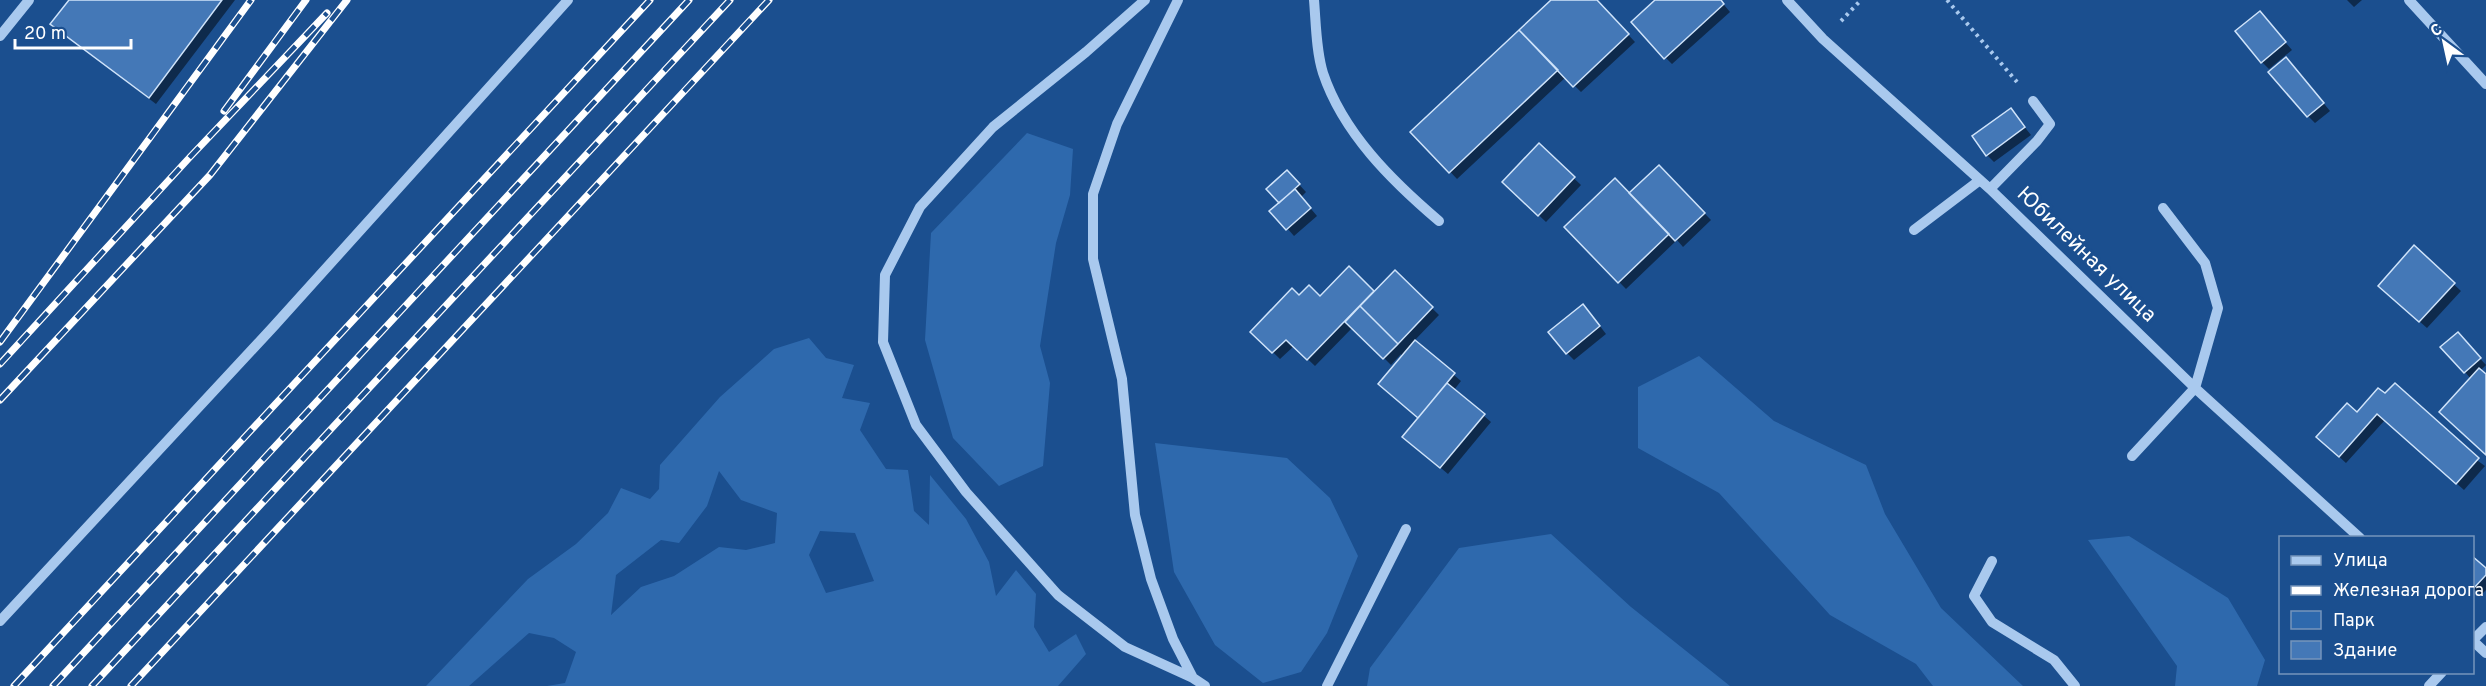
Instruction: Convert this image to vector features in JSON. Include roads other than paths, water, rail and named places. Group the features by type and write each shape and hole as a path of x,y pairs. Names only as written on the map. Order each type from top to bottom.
{"street":[{"path":"0,36 30,0"},
{"path":"0,621 274,326 568,0"},
{"path":"1145,0 1086,52 993,127 920,207 885,275 883,342 916,424 966,492 1058,595 1125,647 1193,678 1205,686"},
{"path":"1178,0 1117,124 1093,194 1093,259 1122,379 1135,515 1151,579 1173,639 1193,678"},
{"path":"1314,0 1323,73 1347,124 1401,189 1439,221"},
{"name":"Юбилейная улица","path":"1787,0 1823,39 1990,189 2195,388 2359,536"},
{"path":"2409,0 2486,84"},
{"path":"1990,189 2037,141 2050,124 2033,101"},
{"path":"1914,230 1980,180"},
{"path":"2132,456 2195,388 2218,308 2205,262 2163,208"},
{"path":"1327,686 1406,529"},
{"path":"1992,561 1974,596 1992,621 2054,660 2075,686"},
{"path":"2474,639 2486,627"},
{"path":"2474,641 2486,653"},
{"path":"2429,686 2440,674"}],"railway":[{"path":"0,342 251,0"},
{"path":"224,111 306,0"},
{"path":"0,400 210,175 347,0"},
{"path":"14,686 650,0"},
{"path":"53,686 689,0"},
{"path":"92,686 730,0"},
{"path":"131,686 769,0"},
{"path":"0,364 190,157 327,13"}]}
